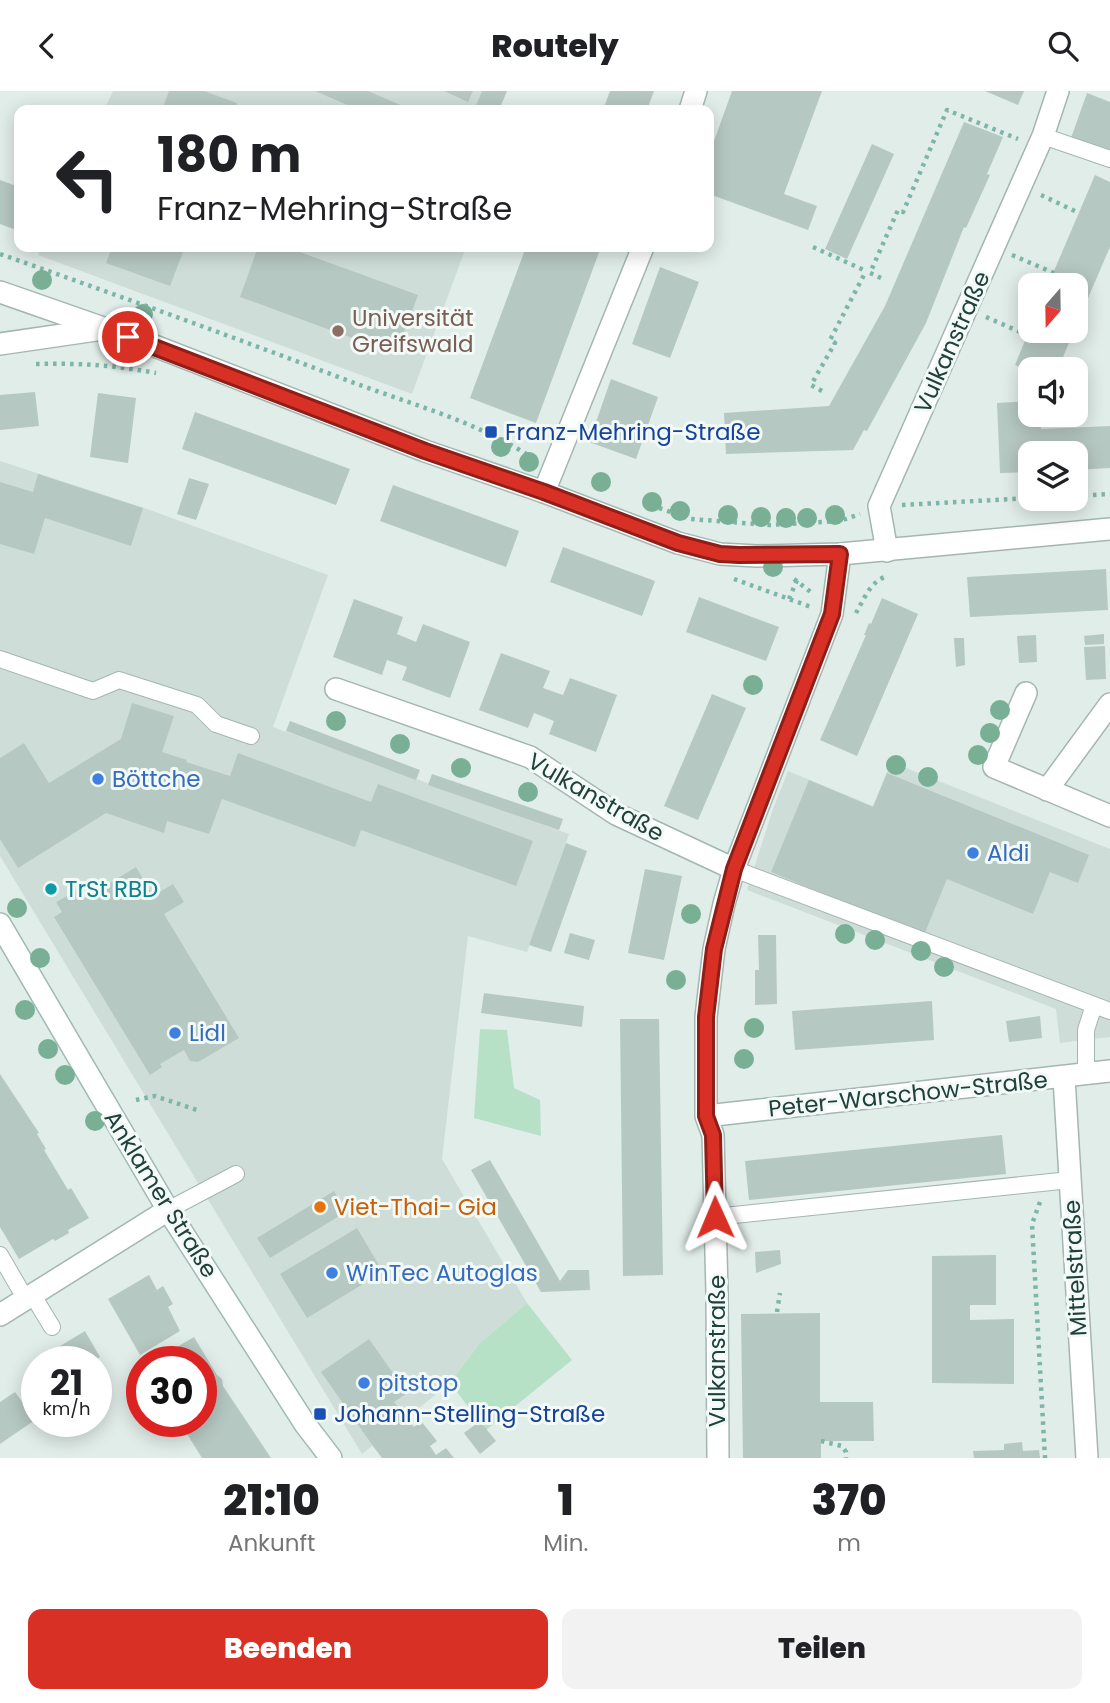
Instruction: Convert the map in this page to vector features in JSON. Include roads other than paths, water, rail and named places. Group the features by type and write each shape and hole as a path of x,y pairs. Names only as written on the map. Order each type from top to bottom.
{"street":[{"name":"Vulkanstraße","path":"887,551 879,506 1041,142 1058,91"},
{"path":"544,492 641,252"},
{"path":"0,292 152,345 425,451 544,492 678,543 720,554 757,556 887,551 1048,533 1110,529"},
{"path":"0,344 103,329"},
{"name":"Vulkanstraße","path":"718,1458 713,1135 706,1116 706,1017 714,949 734,869 832,614 840,554"},
{"name":"Vulkanstraße","path":"336,689 530,757 616,814 734,869"},
{"path":"1026,693 994,767 1110,816"},
{"path":"1047,790 1110,704"},
{"name":"Anklamer Straße","path":"0,924 168,1210 305,1425 331,1458"},
{"name":"Peter-Warschow-Straße","path":"706,1116 1110,1071"},
{"name":"Mittelstraße","path":"1064,1077 1087,1458"},
{"path":"0,1315 168,1210"}],"lane":[{"path":"1041,142 1110,159"},
{"path":"0,659 93,691 119,680 197,705 216,724 251,736"},
{"path":"734,869 1102,1008 1086,1030 1086,1075"},
{"path":"168,1210 236,1174"},
{"path":"715,1217 1070,1180"},
{"path":"0,1255 52,1327"}],"place":[{"name":"Universität Greifswald","path":"338,331"},
{"name":"Franz-Mehring-Straße","path":"491,432"},
{"name":"Böttche","path":"98,779"},
{"name":"Aldi","path":"973,853"},
{"name":"TrSt RBD","path":"51,889"},
{"name":"Lidl","path":"175,1033"},
{"name":"Viet-Thai- Gia","path":"320,1207"},
{"name":"WinTec Autoglas","path":"332,1273"},
{"name":"pitstop","path":"364,1383"},
{"name":"Johann-Stelling-Straße","path":"320,1414"}]}
